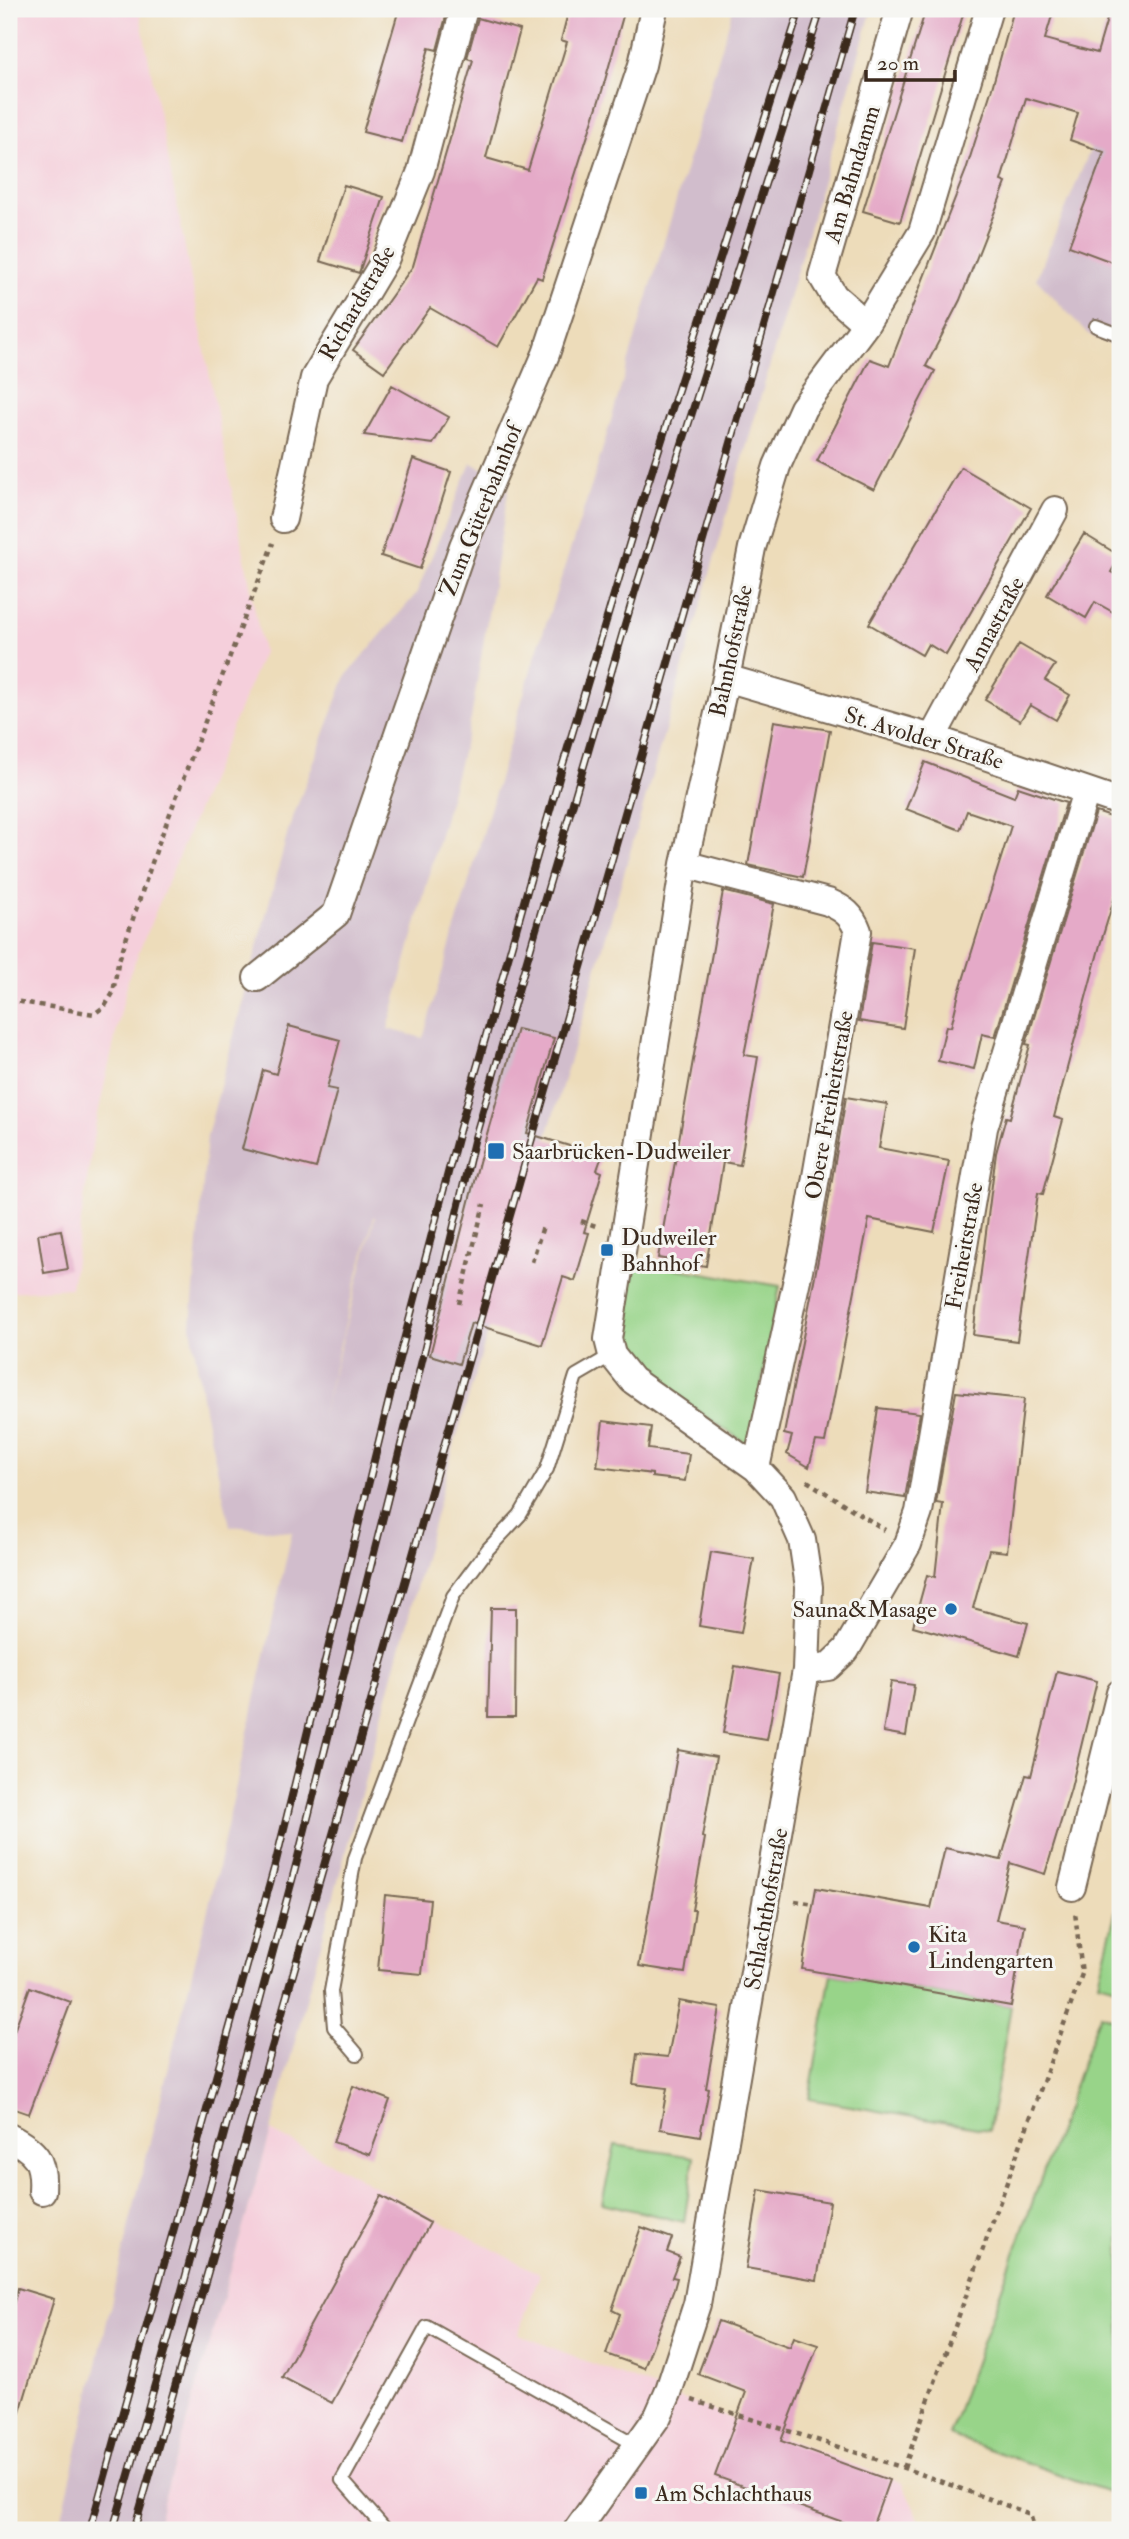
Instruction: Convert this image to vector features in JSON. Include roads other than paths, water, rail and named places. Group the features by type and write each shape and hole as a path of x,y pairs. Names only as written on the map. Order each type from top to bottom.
{"street":[{"name":"Richardstraße","path":"282,519 314,378 385,260 396,235 421,171 464,9"},
{"name":"Zum Güterbahnhof","path":"257,978 336,915 463,546 546,354 642,65 654,9"},
{"name":"Am Bahndamm","path":"866,324 834,296 822,276 900,9"},
{"name":"Bahnhofstraße","path":"610,1347 684,864 752,548 777,466 803,408 866,324 922,232 989,9"},
{"name":"Annastraße","path":"932,738 1055,510"},
{"name":"St. Avolder Straße","path":"726,678 932,738 1120,802"},
{"name":"Freiheitstraße","path":"806,1670 828,1667 846,1650 900,1539 919,1511 984,1128 1086,791"},
{"name":"Obere Freiheitstraße","path":"684,864 828,902 843,908 854,919 858,931 808,1227 756,1468"},
{"name":"Schlachthofstraße","path":"577,2530 658,2416 688,2334 703,2275 806,1670 809,1587 802,1540 783,1497 756,1468 632,1380 610,1347"},
{"path":"1072,1887 1120,1693"},
{"path":"9,2137 23,2144 39,2158 43,2172 42,2191"}],"lane":[{"path":"1096,326 1120,335"},
{"path":"358,2054 334,2028 331,1991 355,1858 453,1596 488,1549 520,1515 547,1469 576,1376 610,1347"},
{"path":"386,2530 342,2480 427,2327 638,2446"}],"railway":[{"path":"90,2530 275,1865 398,1363 459,1131 563,764 641,505 800,9"},
{"path":"113,2530 181,2294 295,1869 474,1141 635,591 821,9"},
{"path":"134,2530 855,9"}],"place":[{"name":"Saarbrücken-Dudweiler","path":"496,1151"},
{"name":"Dudweiler Bahnhof","path":"607,1250"},
{"name":"Sauna&Masage","path":"951,1609"},
{"name":"Kita Lindengarten","path":"914,1947"},
{"name":"Am Schlachthaus","path":"641,2493"}]}
